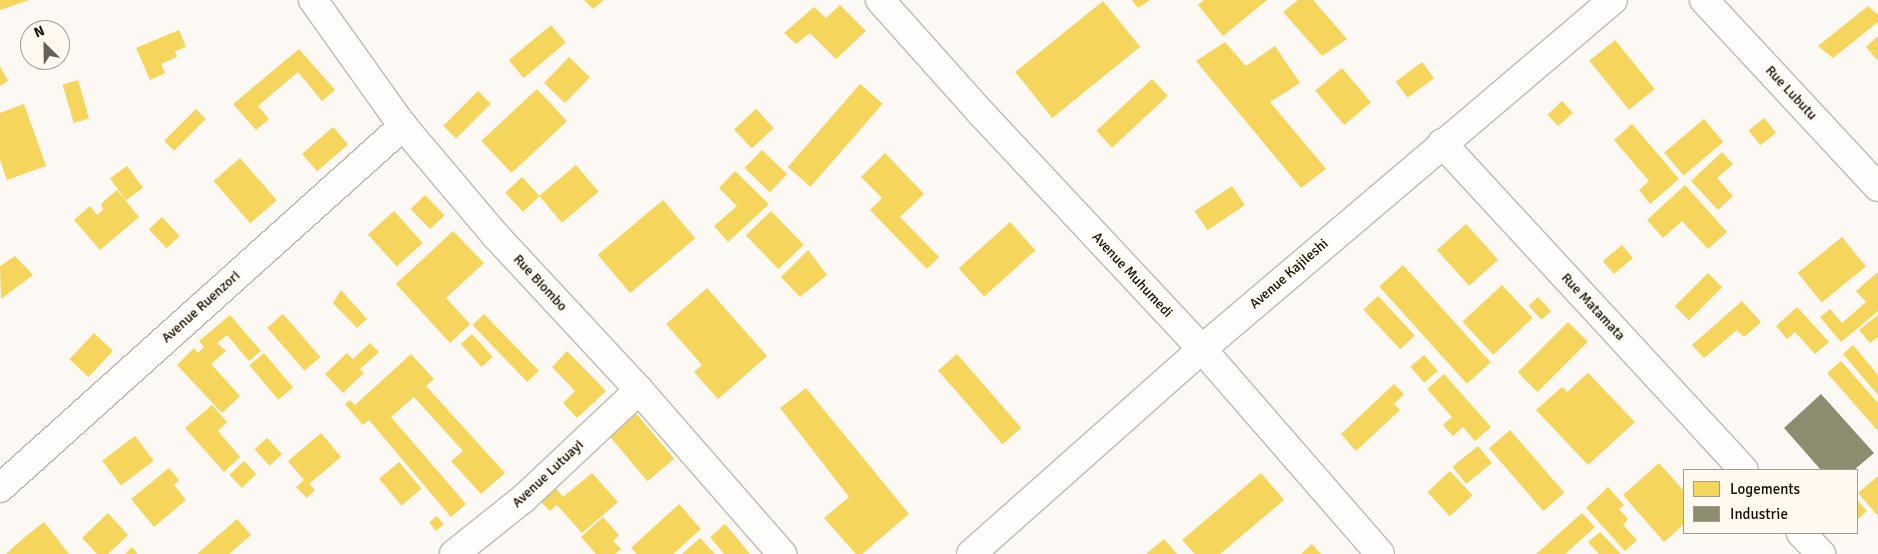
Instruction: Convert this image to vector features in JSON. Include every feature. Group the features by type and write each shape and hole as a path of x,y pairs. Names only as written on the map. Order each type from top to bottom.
{"street":[{"name":"Rue Biombo","path":"313,0 403,126 496,236 639,390 782,554"},
{"name":"Avenue Muhumedi","path":"880,0 981,113 1202,349 1380,554"},
{"name":"Avenue Kajileshi","path":"971,554 1202,349 1612,0"},
{"name":"Rue Lubutu","path":"1704,0 1878,187"},
{"name":"Avenue Ruenzori","path":"0,488 403,126"},
{"name":"Rue Matamata","path":"1442,143 1743,469"},
{"name":"Avenue Lutuayi","path":"454,554 523,499 639,390"},
{"path":"1802,534 1821,554"}],"building: Logements":[{"path":"0,0 29,0 0,10"},
{"path":"584,0 604,0 593,9"},
{"path":"1132,0 1150,0 1138,8"},
{"path":"1204,0 1267,0 1223,36 1198,5"},
{"path":"1298,0 1313,0 1347,39 1322,56 1283,12"},
{"path":"1103,1 1140,47 1052,118 1015,72"},
{"path":"840,5 866,31 836,59 810,33 796,44 784,33 814,7 826,18"},
{"path":"1868,6 1878,15 1878,22 1833,58 1818,46"},
{"path":"551,25 566,43 524,78 509,60"},
{"path":"179,30 186,47 175,51 177,57 161,64 165,73 150,80 136,48"},
{"path":"1878,36 1878,61 1866,47"},
{"path":"1615,40 1655,89 1629,110 1589,61"},
{"path":"1225,42 1246,66 1275,46 1300,83 1270,102 1326,169 1301,188 1196,61"},
{"path":"299,49 335,90 322,101 298,72 258,106 269,119 256,130 233,104"},
{"path":"569,57 590,77 565,103 544,83"},
{"path":"1422,62 1434,78 1408,98 1396,82"},
{"path":"0,66 8,81 0,86"},
{"path":"1342,68 1371,102 1344,125 1315,90"},
{"path":"1152,79 1168,96 1112,148 1096,131"},
{"path":"78,80 89,118 74,123 63,84"},
{"path":"860,84 883,104 810,187 788,167"},
{"path":"537,89 567,121 511,173 481,141"},
{"path":"478,91 491,104 456,138 443,126"},
{"path":"1562,101 1573,113 1558,126 1547,115"},
{"path":"24,104 46,166 7,180 0,160 0,113"},
{"path":"196,109 206,119 174,151 164,141"},
{"path":"756,109 774,128 752,148 734,129"},
{"path":"1764,118 1776,133 1760,145 1748,131"},
{"path":"1704,119 1723,142 1683,175 1664,152"},
{"path":"1632,124 1679,179 1650,204 1639,190 1649,181 1614,140"},
{"path":"333,127 348,144 317,171 302,154"},
{"path":"762,150 787,174 770,192 745,168"},
{"path":"1722,152 1733,164 1717,178 1733,196 1718,210 1691,181"},
{"path":"885,153 924,194 900,217 939,257 927,269 870,210 882,198 861,177"},
{"path":"240,158 277,200 250,223 214,181"},
{"path":"576,165 598,192 562,223 539,196"},
{"path":"127,166 143,188 126,200 110,178"},
{"path":"735,171 769,204 728,242 714,226 737,206 719,188"},
{"path":"522,177 540,196 523,212 505,193"},
{"path":"1685,185 1727,232 1708,249 1682,221 1663,238 1647,220"},
{"path":"1232,186 1245,205 1208,230 1195,211"},
{"path":"117,190 139,217 100,250 74,220 90,206 97,215 103,210 101,204"},
{"path":"425,195 444,215 430,229 411,209"},
{"path":"663,200 695,238 630,293 598,255"},
{"path":"394,211 423,243 397,266 368,234"},
{"path":"771,211 804,245 778,269 746,235"},
{"path":"162,217 180,236 167,248 149,229"},
{"path":"1010,222 1035,250 984,296 959,268"},
{"path":"1466,224 1498,260 1469,286 1437,250"},
{"path":"453,231 484,263 446,298 470,324 450,343 396,284"},
{"path":"1842,237 1866,267 1822,302 1798,273"},
{"path":"1622,245 1633,258 1614,274 1603,261"},
{"path":"808,250 827,275 800,297 781,277"},
{"path":"15,256 33,275 1,299 0,266"},
{"path":"1403,265 1491,362 1467,384 1379,286"},
{"path":"1878,272 1878,311 1841,342 1820,317 1830,309 1842,323 1866,302 1856,291"},
{"path":"1708,273 1722,287 1689,320 1675,306"},
{"path":"1502,285 1533,318 1493,355 1463,322"},
{"path":"707,288 767,356 718,399 694,372 702,365 666,324"},
{"path":"341,290 367,319 357,328 333,303"},
{"path":"1378,296 1415,335 1400,349 1363,310"},
{"path":"1538,297 1551,311 1541,320 1528,306"},
{"path":"1742,301 1761,322 1744,337 1737,330 1704,358 1692,345"},
{"path":"1797,307 1829,342 1815,354 1795,332 1787,339 1776,326"},
{"path":"283,314 320,357 305,371 267,328"},
{"path":"484,314 539,371 527,382 472,325"},
{"path":"230,315 261,351 249,361 227,335 217,343 226,351 211,364 240,396 222,413 177,365 194,348 198,353 204,347 199,341"},
{"path":"1878,315 1878,337 1870,343 1859,330"},
{"path":"1568,322 1588,342 1538,392 1518,372"},
{"path":"94,333 113,351 88,377 69,359"},
{"path":"472,334 493,357 482,367 461,344"},
{"path":"370,343 379,352 360,369 364,373 343,393 325,374 347,353 353,359"},
{"path":"1853,345 1878,375 1878,395 1843,354"},
{"path":"567,351 606,391 577,418 563,403 575,391 552,367"},
{"path":"264,353 293,387 278,400 249,365"},
{"path":"411,354 434,379 426,386 505,473 481,494 451,461 463,451 414,397 391,417 466,504 451,517 369,420 363,425 345,404 350,400 355,405"},
{"path":"957,354 1021,428 1002,444 938,370"},
{"path":"1424,355 1438,371 1424,383 1410,367"},
{"path":"1841,361 1878,403 1878,431 1827,373"},
{"path":"1588,373 1635,422 1588,465 1536,410 1562,387 1567,392"},
{"path":"1444,374 1491,427 1475,441 1463,427 1453,436 1443,425 1452,417 1427,389"},
{"path":"1394,384 1404,394 1394,404 1400,410 1356,451 1341,434"},
{"path":"806,388 909,514 862,554 856,554 824,518 849,497 780,408"},
{"path":"212,405 227,422 218,431 240,457 224,472 185,428"},
{"path":"635,412 674,459 647,481 608,434"},
{"path":"1510,430 1564,493 1543,511 1489,448"},
{"path":"321,433 341,457 309,484 315,490 307,498 296,487 304,480 288,461"},
{"path":"135,436 154,461 121,485 102,461"},
{"path":"267,438 282,454 270,466 255,450"},
{"path":"1478,446 1492,463 1466,484 1452,467"},
{"path":"244,461 256,474 242,488 229,475"},
{"path":"399,462 421,489 402,506 379,479"},
{"path":"1659,463 1683,490 1683,525 1664,542 1623,495"},
{"path":"169,468 179,480 174,485 186,500 154,527 131,499"},
{"path":"1450,471 1473,495 1450,516 1427,492"},
{"path":"592,473 618,502 582,533 557,505 550,511 539,500 555,487 563,497"},
{"path":"1261,473 1284,500 1220,554 1195,554 1182,540"},
{"path":"1878,476 1878,516 1858,493"},
{"path":"1608,487 1624,505 1619,509 1628,519 1623,525 1637,540 1625,551 1586,508"},
{"path":"1858,501 1867,511 1858,519"},
{"path":"679,504 701,529 673,554 637,554 631,548"},
{"path":"108,513 128,535 108,554 97,554 82,538"},
{"path":"1582,513 1595,527 1565,554 1536,554"},
{"path":"437,516 444,525 436,531 429,522"},
{"path":"603,517 619,535 613,541 621,549 615,554 596,554 581,537"},
{"path":"237,519 251,535 229,554 197,554"},
{"path":"44,522 69,554 6,554 26,536"},
{"path":"725,524 750,554 724,554 710,537"},
{"path":"1600,532 1621,554 1599,554 1588,542"},
{"path":"700,538 715,554 682,554"},
{"path":"1164,539 1177,554 1146,554"},
{"path":"1312,544 1321,554 1301,554"},
{"path":"132,547 138,554 125,554"}],"building: Industrie":[{"path":"1821,394 1874,453 1855,469 1820,469 1784,428"}]}
